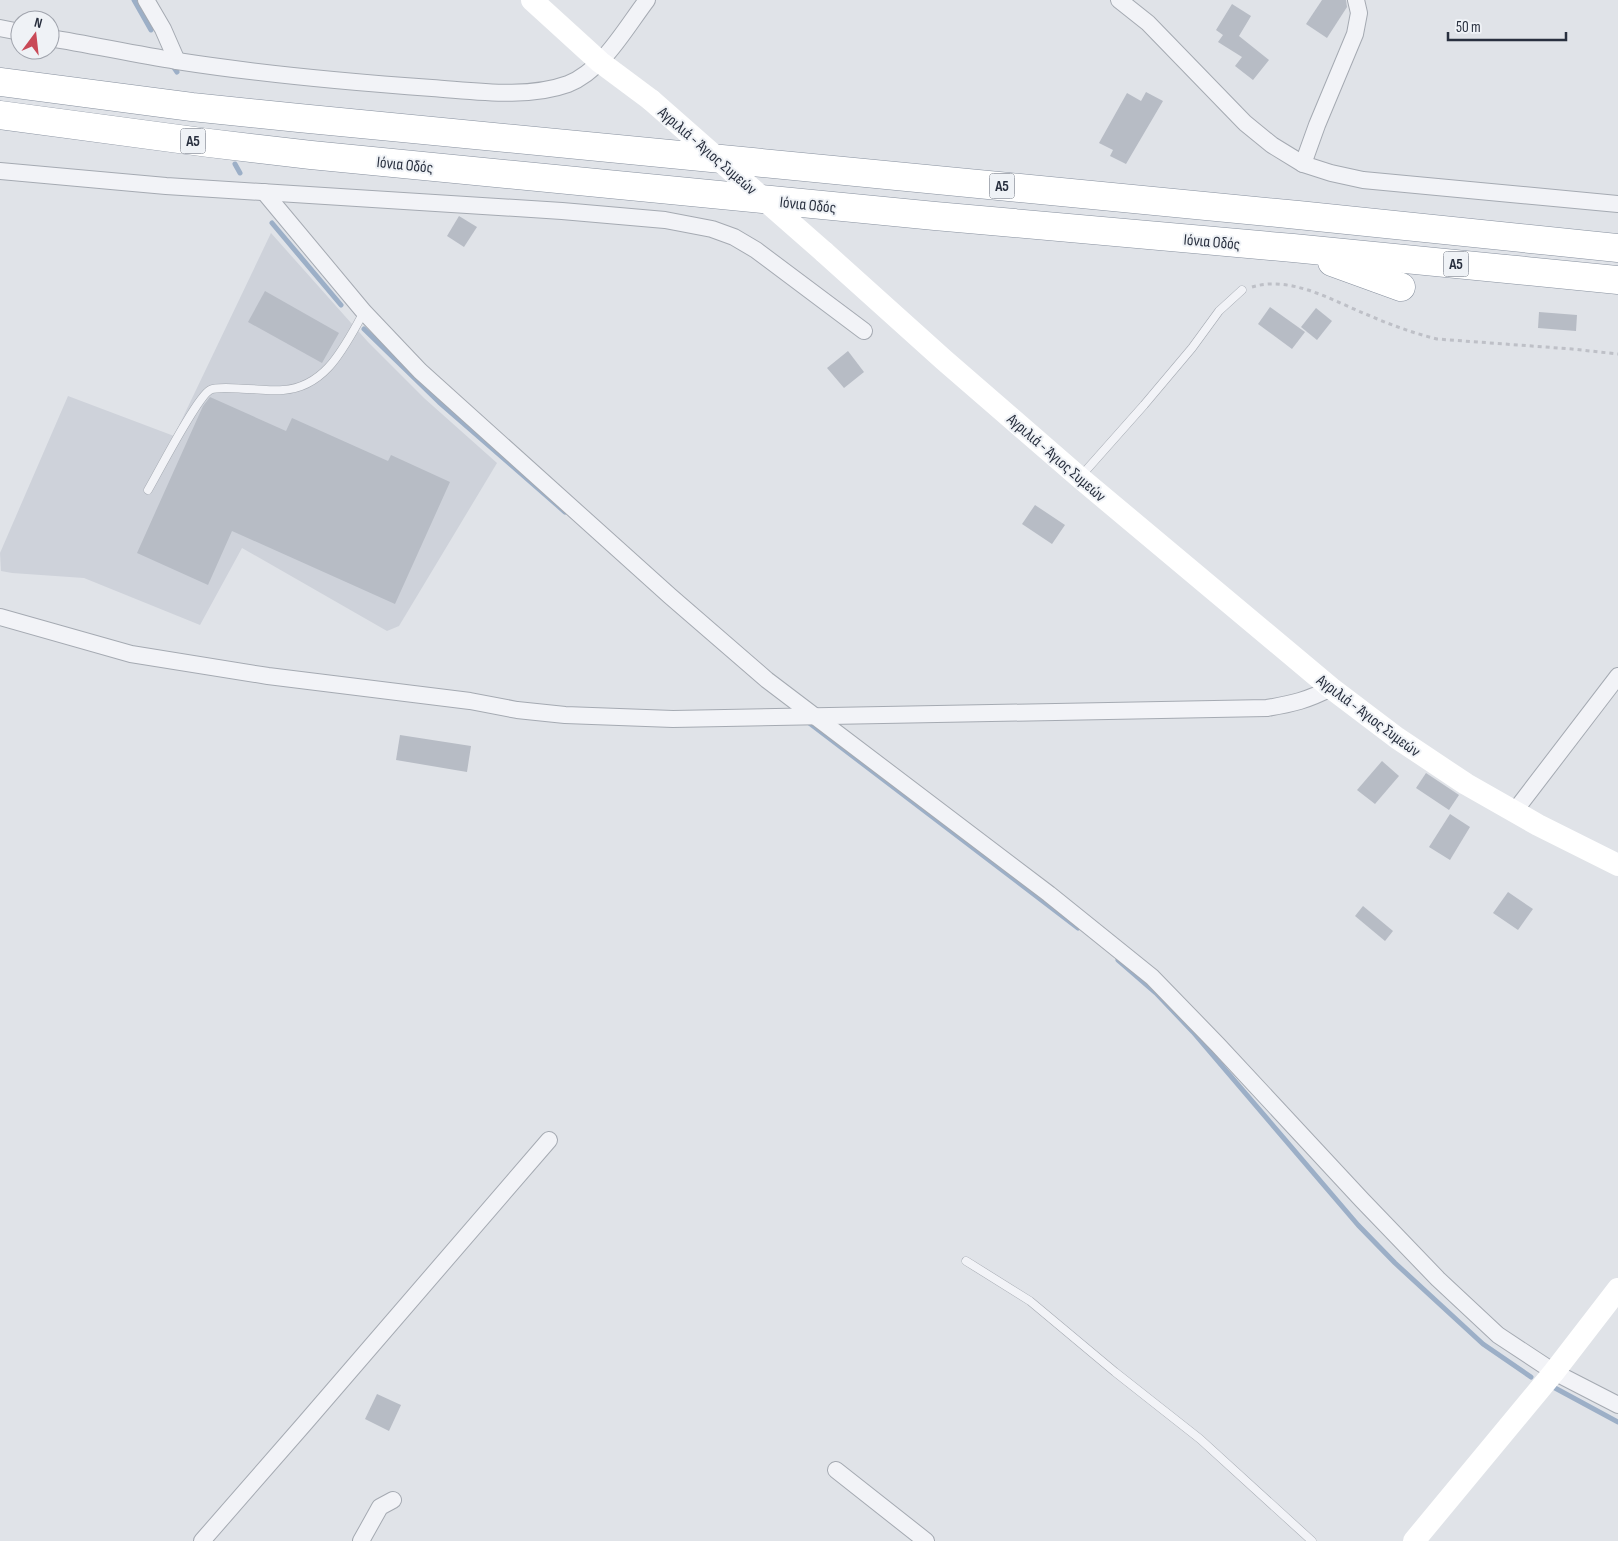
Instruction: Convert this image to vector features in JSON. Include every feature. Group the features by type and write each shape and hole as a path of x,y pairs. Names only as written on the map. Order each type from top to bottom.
{"highway":[{"name":"Ιόνια Οδός","path":"0,82 309,119 1618,248"},
{"name":"Ιόνια Οδός","path":"0,115 311,155 1618,280"},
{"path":"1293,248 1401,287"}],"main road":[{"name":"Αγριλιά - Άγιος Συμεών","path":"532,0 600,62 651,100 944,360 1331,688 1397,738 1466,784 1538,826 1618,865"},
{"path":"1414,1541 1554,1372 1618,1289"}],"street":[{"path":"146,0 163,29 176,61"},
{"path":"60,40 176,61 265,72 397,86 489,92 540,91 567,84 583,77 600,62 646,0"},
{"path":"1119,0 1148,23 1245,123 1272,145 1303,164 1362,180 1618,204"},
{"path":"1303,164 1355,34 1359,13 1356,0"},
{"path":"0,171 156,185 562,211 665,220 712,229 734,237 756,250 864,331"},
{"path":"264,192 364,312 420,371 655,584 767,680 1049,894 1152,977 1438,1279 1498,1335 1554,1372 1618,1405"},
{"path":"0,617 130,654 268,676 470,700 517,710 565,715 673,719 1266,708 1297,703 1331,688"},
{"path":"1514,812 1618,676"},
{"path":"202,1541 549,1140"},
{"path":"836,1470 926,1541"},
{"path":"361,1541 380,1507 392,1500"}],"lane":[{"path":"1080,477 1180,362 1219,311 1242,290"},
{"path":"148,490 187,422 203,397 210,390 223,388 284,390 306,384 324,373 339,357 364,312"},
{"path":"966,1261 1030,1301 1115,1372 1200,1439 1312,1541"}],"path":[{"path":"1242,290 1258,285 1300,287 1327,296 1400,328 1437,339 1618,354"}],"shaded area":[{"path":"271,233 368,342 424,398 497,463 399,626 387,631 242,548 200,625 84,578 1,571 0,553 68,396 174,436"}],"building":[{"path":"1322,0 1346,0 1347,7 1327,38 1306,24"},
{"path":"1232,4 1251,16 1239,36 1269,60 1253,80 1235,66 1242,57 1218,42 1223,35 1216,30"},
{"path":"1146,92 1163,101 1126,164 1110,156 1113,150 1099,143 1127,93 1141,101"},
{"path":"459,216 477,227 464,247 447,236"},
{"path":"265,291 339,333 322,363 248,322"},
{"path":"1270,307 1305,332 1292,349 1258,324"},
{"path":"1316,308 1332,321 1317,340 1301,327"},
{"path":"1539,312 1577,315 1576,331 1538,328"},
{"path":"848,351 864,372 844,388 827,368"},
{"path":"210,397 286,431 292,418 388,461 391,455 450,482 395,604 232,531 208,585 137,553 203,406"},
{"path":"1035,505 1065,525 1052,544 1022,524"},
{"path":"400,735 471,746 467,772 396,760"},
{"path":"1382,761 1399,776 1375,804 1357,790"},
{"path":"1426,773 1459,795 1449,810 1416,788"},
{"path":"1450,814 1470,827 1450,860 1429,847"},
{"path":"1508,892 1533,909 1518,930 1493,913"},
{"path":"1363,906 1393,931 1385,941 1355,916"},
{"path":"377,1394 401,1405 389,1431 365,1419"}],"waterway":[{"path":"134,0 151,30"},
{"path":"171,63 177,72"},
{"path":"235,164 240,173"},
{"path":"272,223 341,305"},
{"path":"364,329 439,402 565,512"},
{"path":"808,722 1078,928"},
{"path":"1118,960 1156,993 1193,1032 1358,1225 1395,1263 1483,1344 1531,1377"},
{"path":"1555,1388 1618,1422"}]}
